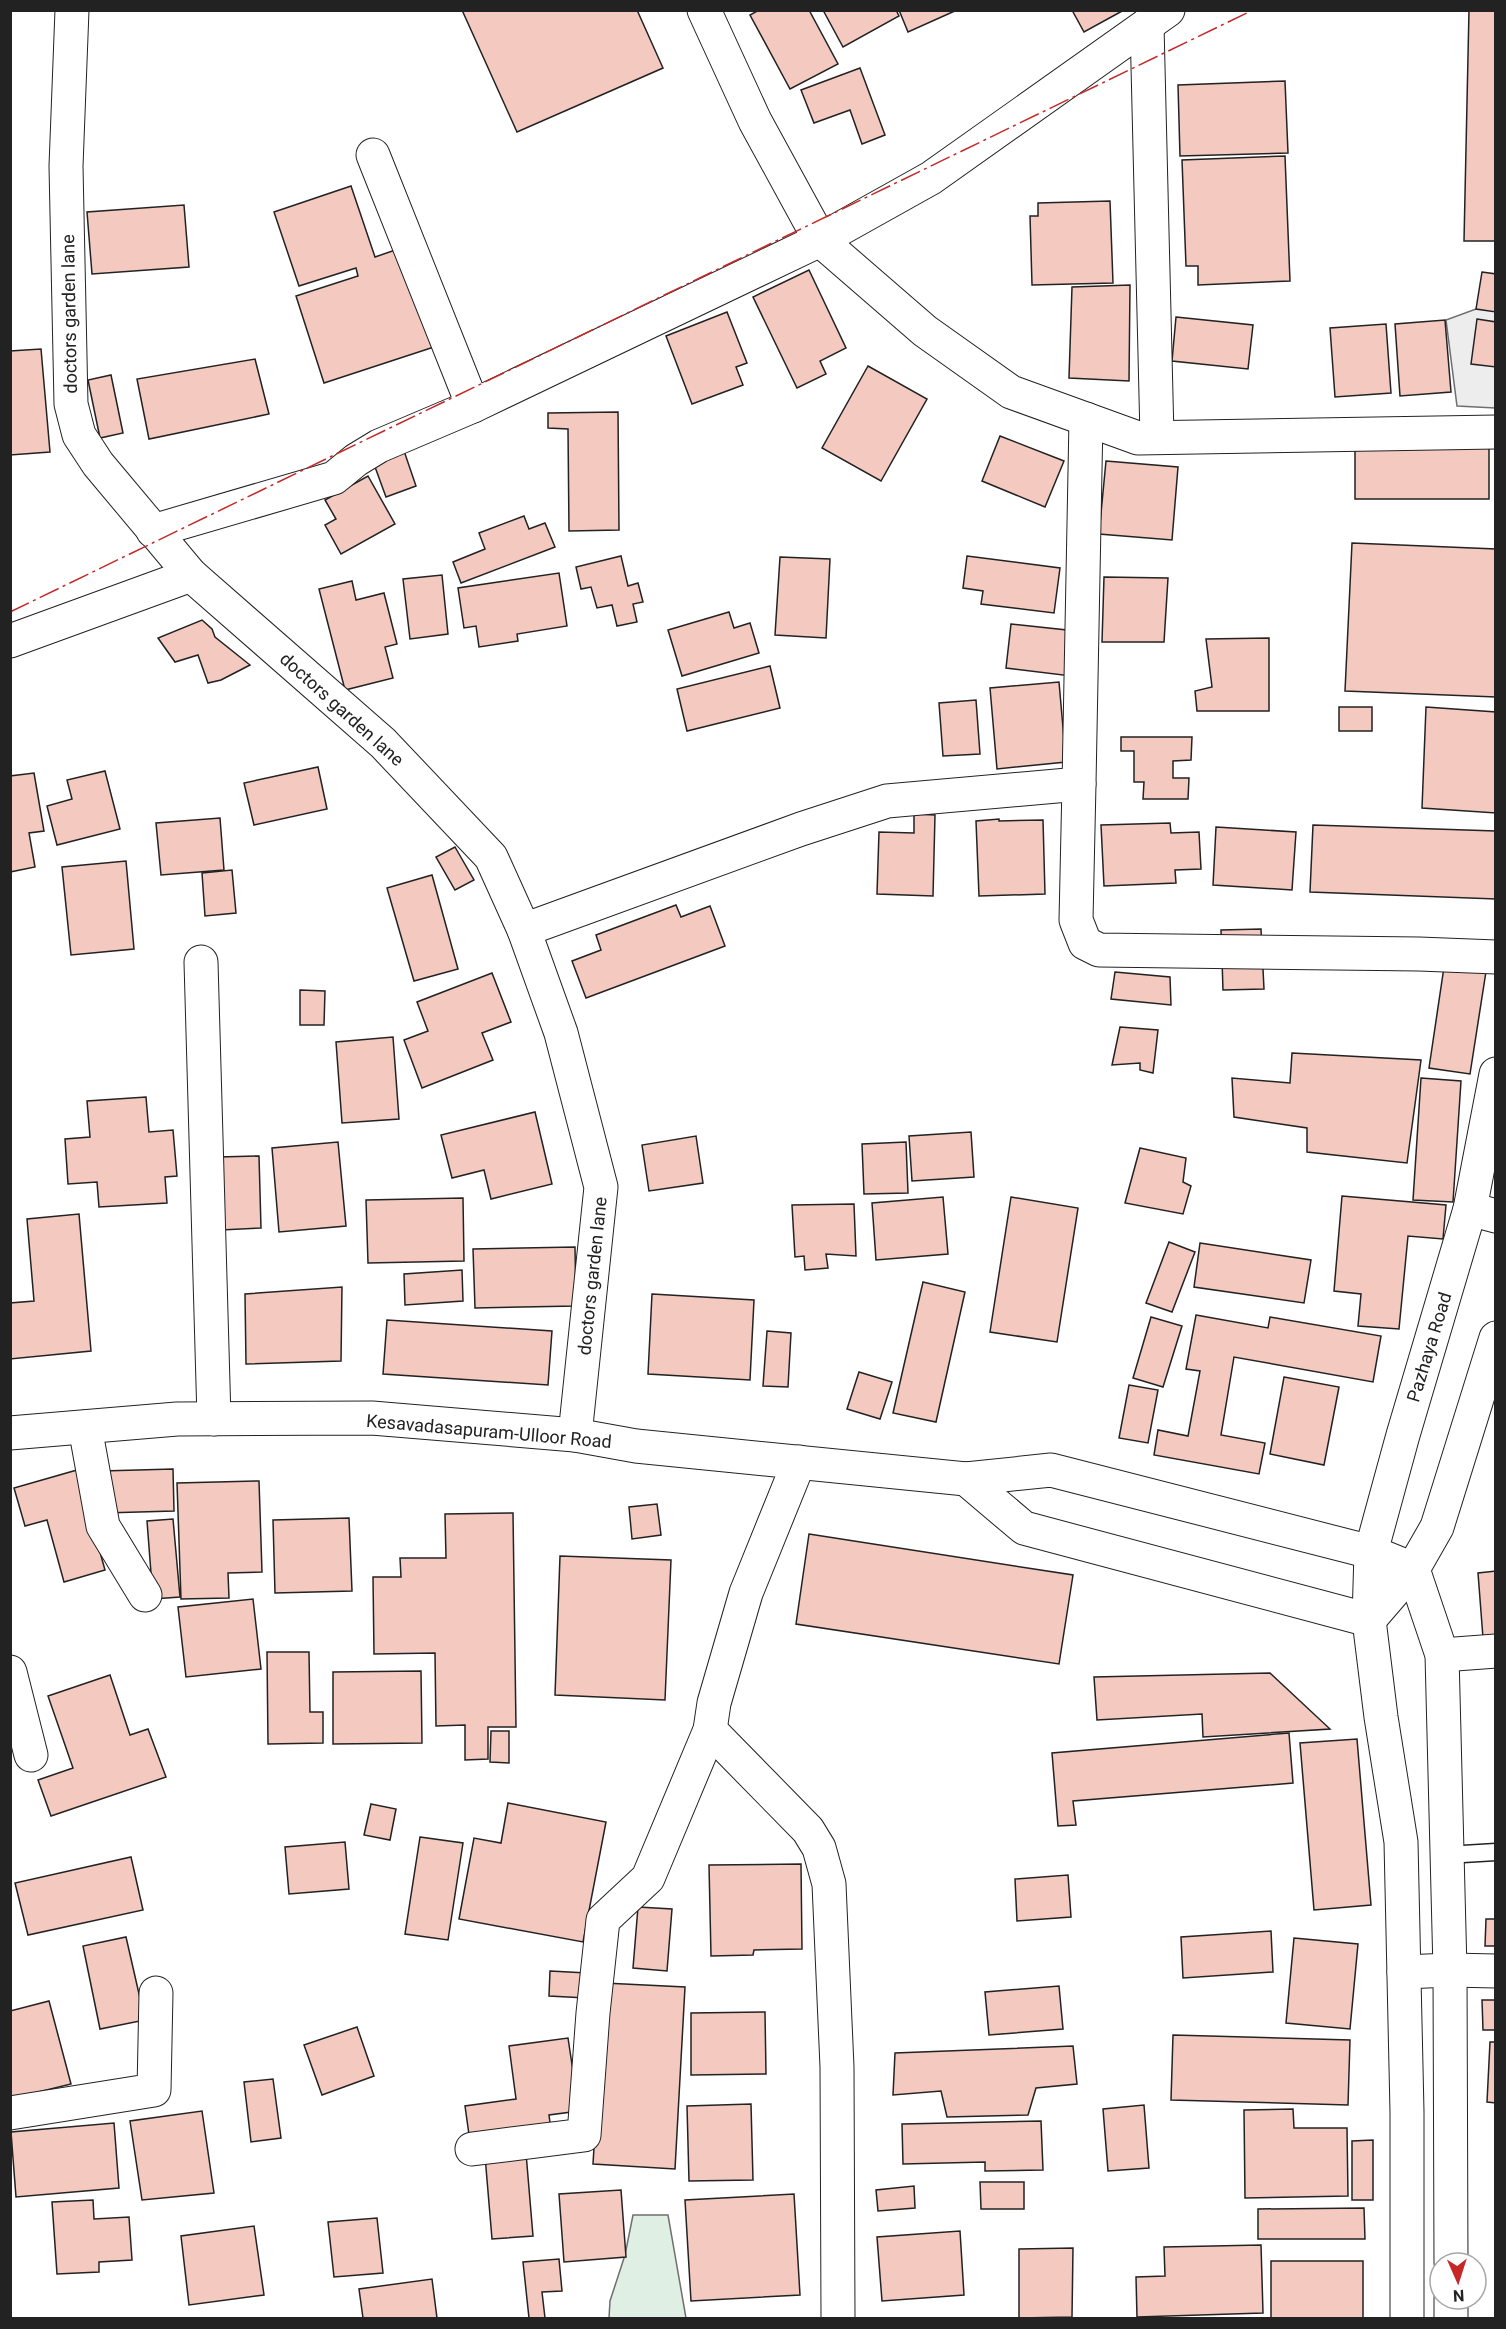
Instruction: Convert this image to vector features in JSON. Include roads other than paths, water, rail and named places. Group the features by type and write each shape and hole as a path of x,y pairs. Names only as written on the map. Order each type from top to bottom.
{"street":[{"name":"doctors garden lane","path":"72,10 66,166 71,404 79,435 98,464 191,575 383,743 491,857 524,930 561,1033 601,1187 575,1435"},
{"path":"704,10 755,121 820,240 925,330 1011,392 1138,438 1496,432"},
{"path":"153,531 334,478 356,460 379,446 473,406 820,240 931,178 1158,18"},
{"path":"1157,437 1158,18"},
{"path":"373,155 473,406"},
{"path":"1086,419 1076,920 1085,943 1099,950 1496,957"},
{"path":"10,641 191,575"},
{"path":"524,930 801,829 887,801 1079,784"},
{"path":"201,962 214,1419"},
{"name":"Pazhaya Road","path":"1407,2319 1401,1842 1381,1717 1369,1620 1371,1552 1403,1435 1483,1213 1496,1074"},
{"path":"966,1479 1024,1528 1369,1620 1413,1569 1437,1527 1489,1371 1496,1338"},
{"name":"Kesavadasapuram-Ulloor Road","path":"10,1433 177,1419 372,1418 575,1435 636,1446 966,1479 1051,1470 1371,1552 1413,1569"},
{"path":"85,1427 103,1526 145,1595"},
{"path":"472,2149 584,2135 592,2013 603,1920 648,1878 710,1730 714,1703 746,1593 799,1462"},
{"path":"1413,1569 1442,1655 1450,1970 1451,2251"},
{"path":"1442,1655 1496,1651"},
{"path":"10,1672 31,1755"},
{"path":"710,1730 808,1830 819,1848 829,1884 837,2067 838,2319"},
{"path":"1404,1972 1496,1971"},
{"path":"10,2114 154,2090 156,1994"}],"lane":[{"path":"1446,1855 1496,1852"}]}
